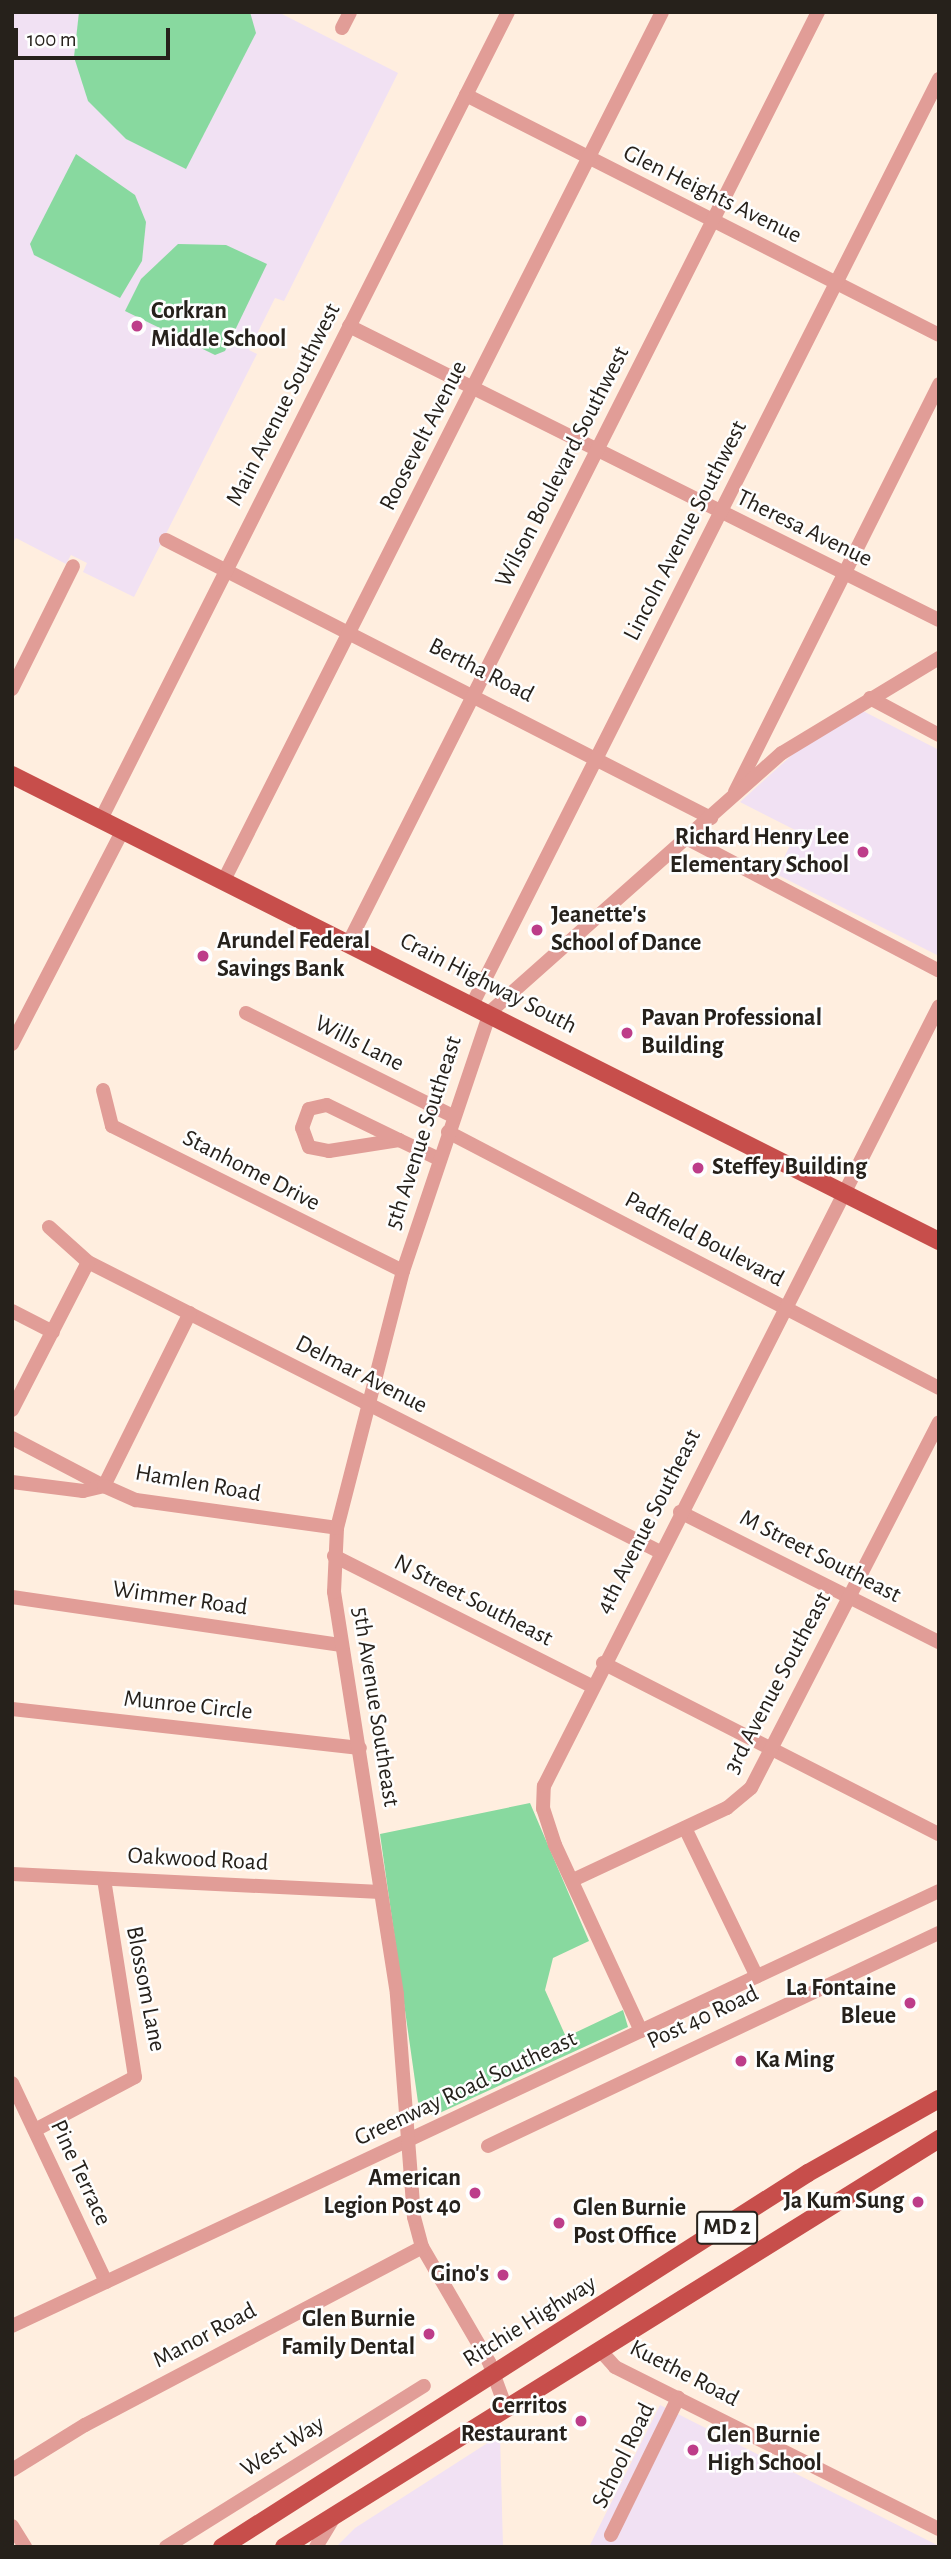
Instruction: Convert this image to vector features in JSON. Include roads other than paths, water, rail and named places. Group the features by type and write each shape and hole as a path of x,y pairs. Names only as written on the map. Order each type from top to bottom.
{"main road":[{"name":"Crain Highway South","path":"12,775 473,1003 939,1241"},
{"name":"Ritchie Highway","path":"222,2547 823,2164 939,2099"},
{"name":"MD 2","path":"284,2547 939,2139"}],"street":[{"path":"342,28 350,12"},
{"name":"Main Avenue Southwest","path":"101,819 508,12"},
{"name":"Roosevelt Avenue","path":"224,880 663,12"},
{"name":"Wilson Boulevard Southwest","path":"349,942 818,12"},
{"name":"Lincoln Avenue Southwest","path":"473,1003 939,79"},
{"name":"Glen Heights Avenue","path":"466,95 939,335"},
{"name":"Theresa Avenue","path":"349,326 597,448 721,514 939,620"},
{"path":"733,797 842,572 939,384"},
{"name":"Bertha Road","path":"166,540 597,755 711,818"},
{"path":"12,689 73,566"},
{"path":"490,1012 690,840 733,797 804,737 939,658"},
{"path":"870,698 939,735"},
{"path":"12,1044 123,830"},
{"path":"690,840 939,971"},
{"name":"4th Avenue Southeast","path":"642,2031 550,1832 543,1794 591,1686 939,1006"},
{"name":"5th Avenue Southeast","path":"490,1012 403,1271 337,1528 334,1556 342,1645 399,2009 407,2142 422,2248 494,2374 506,2408"},
{"name":"Wills Lane","path":"246,1013 453,1116"},
{"name":"Stanhome Drive","path":"103,1090 112,1126 403,1271"},
{"path":"399,1140 329,1150 309,1147 302,1128 318,1103 399,1140 439,1159"},
{"name":"Padfield Boulevard","path":"448,1132 939,1388"},
{"name":"Delmar Avenue","path":"49,1227 88,1262 660,1552"},
{"path":"12,1410 88,1262"},
{"path":"12,1311 53,1332"},
{"path":"12,1438 104,1486 190,1313"},
{"name":"3rd Avenue Southeast","path":"573,1880 739,1800 772,1749 939,1422"},
{"name":"Hamlen Road","path":"12,1482 83,1491 104,1486 136,1500 337,1528"},
{"name":"M Street Southeast","path":"680,1512 939,1642"},
{"name":"N Street Southeast","path":"334,1556 591,1686"},
{"name":"Wimmer Road","path":"12,1597 342,1645"},
{"path":"603,1663 939,1834"},
{"name":"Munroe Circle","path":"12,1709 359,1748"},
{"path":"685,1828 757,1977"},
{"name":"Oakwood Road","path":"12,1874 381,1892"},
{"name":"Blossom Lane","path":"35,2130 135,2077 104,1879"},
{"name":"Greenway Road Southeast","path":"12,2326 939,1891"},
{"name":"Post 40 Road","path":"488,2146 939,1933"},
{"name":"Pine Terrace","path":"12,2084 106,2282"},
{"name":"Manor Road","path":"12,2470 85,2425 422,2248"},
{"name":"Kuethe Road","path":"599,2349 615,2367 939,2529"},
{"name":"West Way","path":"166,2547 424,2386"},
{"name":"School Road","path":"611,2535 678,2398"},
{"path":"316,2547 335,2515"},
{"path":"12,2526 25,2547"}],"place":[{"name":"Corkran Middle School","path":"137,326"},
{"name":"Richard Henry Lee Elementary School","path":"863,852"},
{"name":"Jeanette's School of Dance","path":"537,930"},
{"name":"Arundel Federal Savings Bank","path":"203,956"},
{"name":"Pavan Professional Building","path":"627,1033"},
{"name":"Steffey Building","path":"698,1168"},
{"name":"La Fontaine Bleue","path":"910,2003"},
{"name":"Ka Ming","path":"741,2061"},
{"name":"American Legion Post 40","path":"475,2193"},
{"name":"Ja Kum Sung","path":"918,2202"},
{"name":"Glen Burnie Post Office","path":"559,2223"},
{"name":"Gino's","path":"503,2275"},
{"name":"Glen Burnie Family Dental","path":"429,2334"},
{"name":"Cerritos Restaurant","path":"581,2421"},
{"name":"Glen Burnie High School","path":"693,2450"}]}
